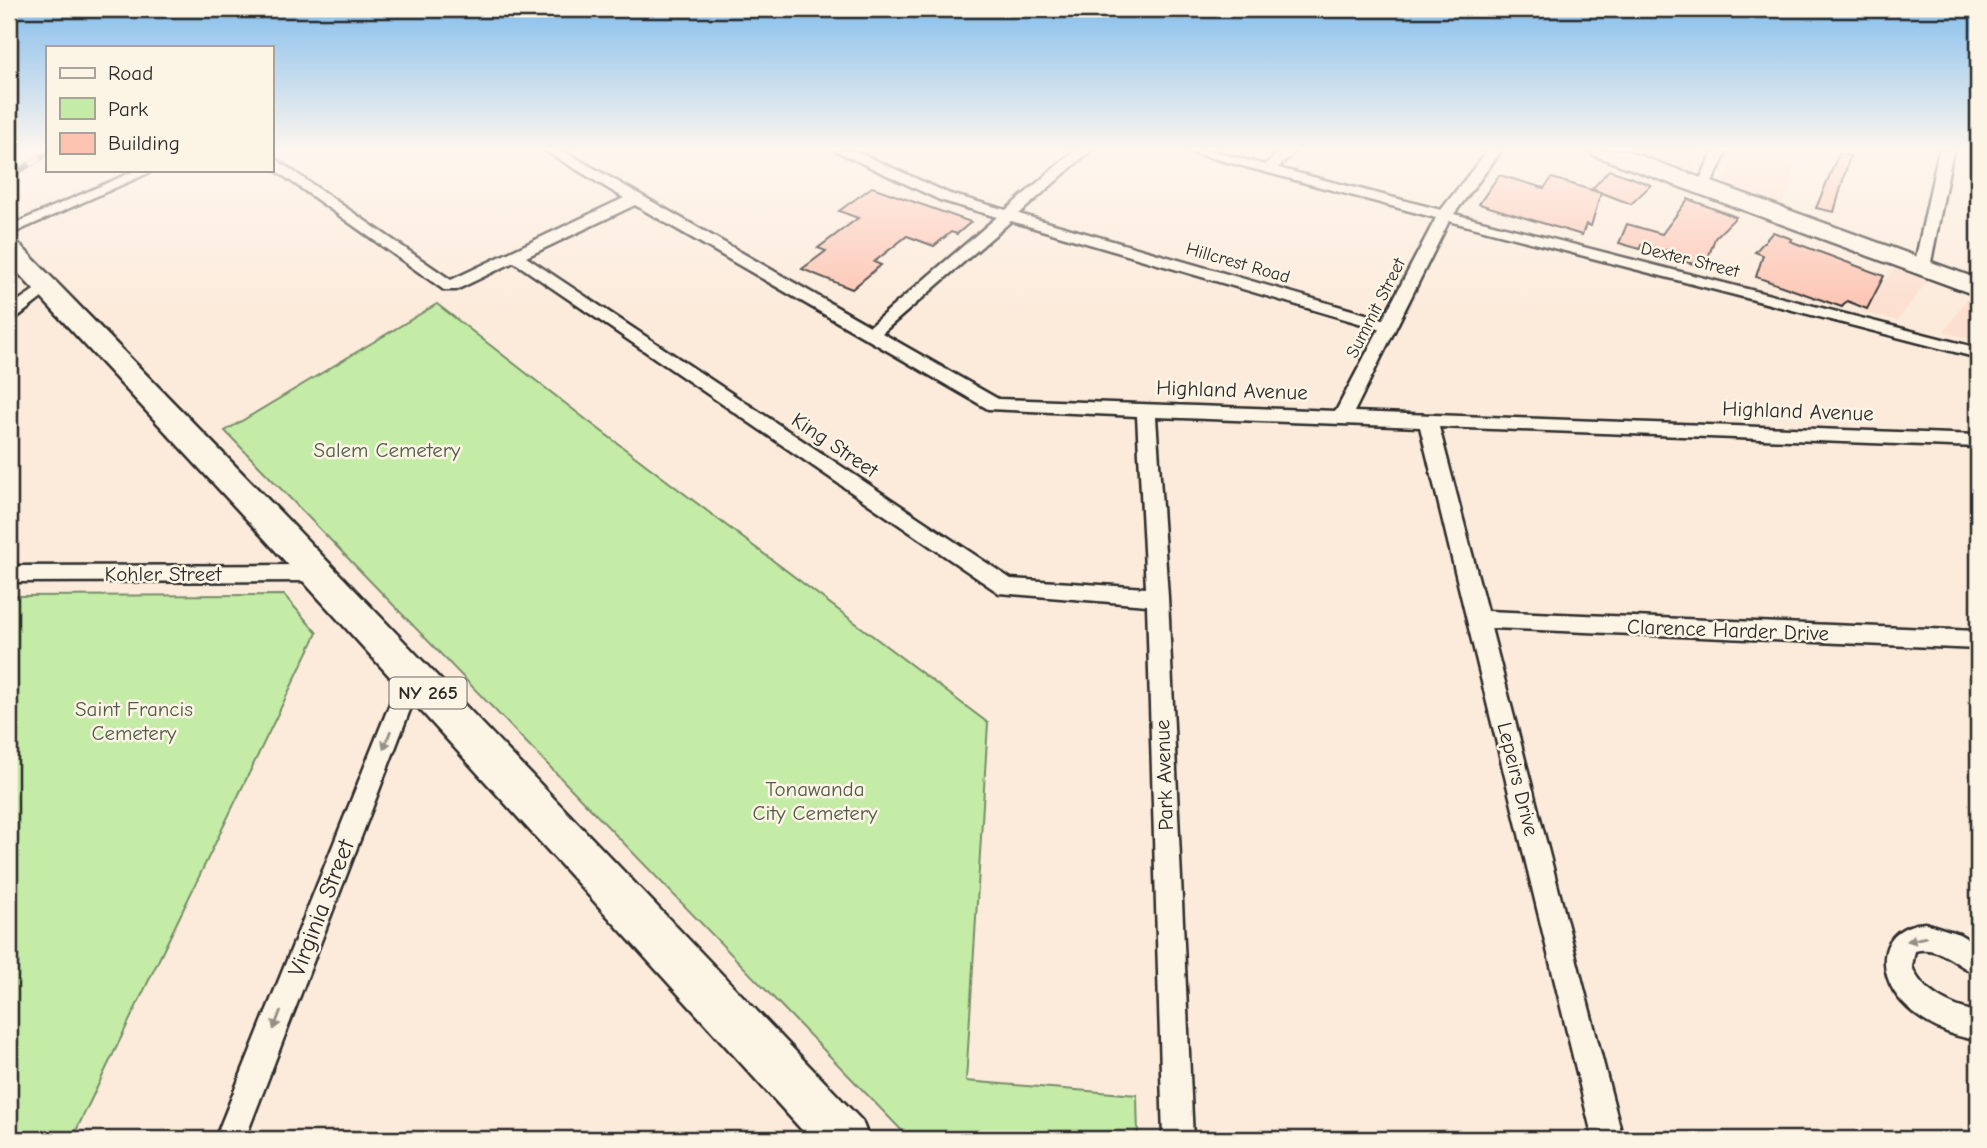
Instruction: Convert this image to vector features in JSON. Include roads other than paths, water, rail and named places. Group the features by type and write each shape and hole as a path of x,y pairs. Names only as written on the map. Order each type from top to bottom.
{"main road":[{"path":"1748,204 1978,288"},
{"name":"NY 265","path":"9,248 844,1139"}],"street":[{"path":"9,231 71,204"},
{"path":"332,204 450,287 625,204"},
{"name":"Highland Avenue","path":"643,204 994,405 1978,441"},
{"name":"Hillcrest Road","path":"968,204 1388,326"},
{"path":"871,334 1021,204"},
{"name":"Dexter Street","path":"1394,204 1978,354"},
{"name":"Summit Street","path":"1342,417 1444,217 1454,204"},
{"path":"1922,267 1935,204"},
{"name":"King Street","path":"514,256 1007,587 1157,597"},
{"path":"9,315 46,287"},
{"name":"Park Avenue","path":"1146,411 1157,597 1178,1139"},
{"name":"Lepeirs Drive","path":"1428,420 1608,1139"},
{"name":"Kohler Street","path":"9,574 316,573"},
{"name":"Clarence Harder Drive","path":"1478,619 1978,640"},
{"name":"Virginia Street","path":"230,1139 412,676"},
{"path":"1978,961 1950,942 1933,937 1910,939 1904,942 1898,953 1903,978 1916,996 1936,1014 1955,1023 1978,1026"}],"park label":[{"name":"Salem Cemetery","path":"387,450"},
{"name":"Saint Francis Cemetery","path":"134,721"},
{"name":"Tonawanda City Cemetery","path":"815,801"}]}
